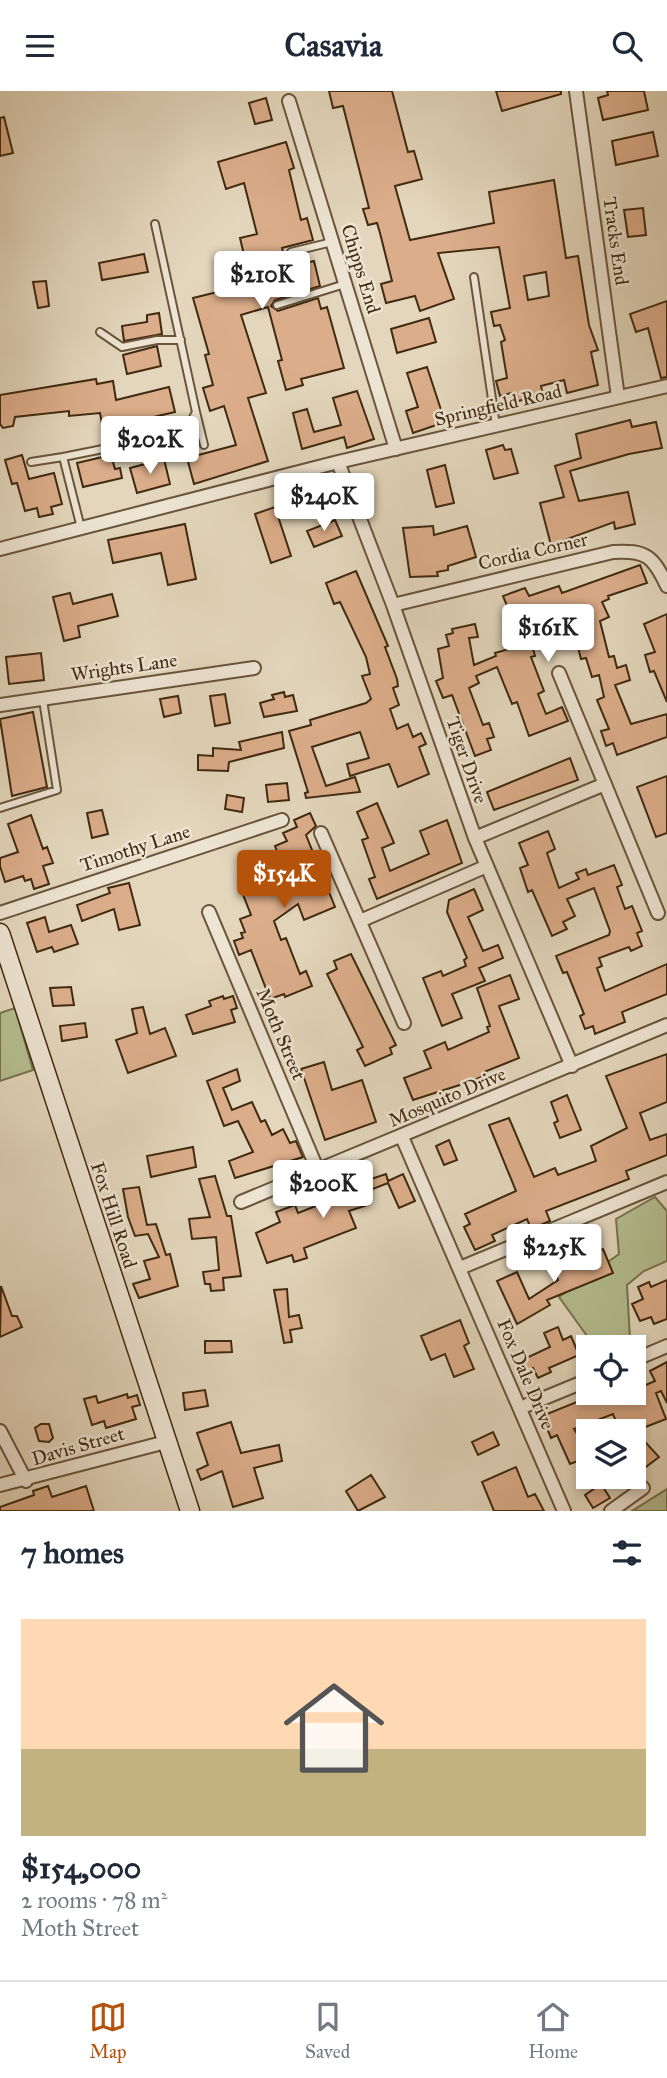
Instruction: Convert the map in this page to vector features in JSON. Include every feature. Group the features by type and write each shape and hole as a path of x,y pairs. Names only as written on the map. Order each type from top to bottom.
{"main road":[{"name":"Fox Hill Road","path":"1,941 190,1511"}],"street":[{"name":"Tracks End","path":"576,91 618,397"},
{"name":"Chipps End","path":"289,101 396,449"},
{"name":"Springfield Road","path":"0,549 338,462 667,386"},
{"name":"Tiger Drive","path":"338,462 393,605 475,838 572,1066"},
{"name":"Cordia Corner","path":"393,605 612,552 633,551 647,555 657,565 667,586"},
{"name":"Wrights Lane","path":"0,705 254,668"},
{"path":"559,673 658,913"},
{"path":"475,838 605,783"},
{"name":"Timothy Lane","path":"0,913 282,820"},
{"path":"321,834 404,1023"},
{"path":"360,921 487,866"},
{"name":"Moth Street","path":"209,912 318,1171"},
{"name":"Mosquito Drive","path":"241,1202 667,1025"},
{"name":"Fox Dale Drive","path":"402,1137 564,1511"},
{"path":"460,1268 667,1182"},
{"path":"646,1355 667,1346"},
{"path":"520,1408 576,1385"},
{"path":"0,1431 26,1481"},
{"name":"Davis Street","path":"0,1485 26,1481 166,1441"},
{"path":"611,1511 642,1489"}],"lane":[{"path":"155,224 204,445"},
{"path":"291,252 332,242"},
{"path":"474,277 496,426"},
{"path":"277,305 345,285"},
{"path":"100,332 122,347 157,339 181,340"},
{"path":"31,462 177,433 189,425 196,412"},
{"path":"63,457 81,528"},
{"path":"0,808 57,790 43,698"}],"green space":[{"path":"15,1008 33,1070 0,1081 0,1013"},
{"path":"655,1197 667,1211 667,1261 644,1271 627,1285 630,1335 586,1335 559,1297 619,1254 616,1219"},
{"path":"667,1489 667,1511 632,1511"}],"building":[{"path":"329,91 392,91 408,152 414,151 422,179 395,186 410,240 494,223 489,192 554,180 566,258 578,256 589,325 598,350 591,352 598,385 567,393 564,380 541,386 543,395 514,402 511,393 500,396 496,381 507,378 501,342 505,340 500,325 494,326 491,312 510,308 499,247 438,253 454,299 420,311 415,296 386,303 381,284 392,281 380,233 377,223 368,225 363,209 369,208 343,106 333,108","holes":["546,272 549,296 528,300 524,276"]},
{"path":"496,91 561,91 561,94 502,111"},
{"path":"607,91 644,91 648,110 603,120 598,98 608,95"},
{"path":"266,98 272,120 255,124 249,103"},
{"path":"4,117 13,153 0,156 0,118"},
{"path":"653,132 658,156 616,165 612,141"},
{"path":"286,142 294,168 289,170 301,220 307,218 313,240 282,248 287,268 314,261 320,286 275,300 271,306 278,311 318,298 321,309 327,307 344,368 301,379 303,385 286,390 278,361 282,360 268,307 241,315 266,393 248,398 268,461 194,484 187,458 236,445 224,406 210,411 203,388 213,385 205,355 209,354 193,298 246,285 245,281 250,280 240,238 257,234 244,183 226,189 218,162"},
{"path":"643,208 646,235 628,237 624,210"},
{"path":"144,254 148,272 102,280 99,263"},
{"path":"46,281 49,306 38,308 33,282"},
{"path":"667,301 667,377 661,378 648,328 636,332 630,314"},
{"path":"159,313 162,334 124,341 122,326 147,322 147,315"},
{"path":"429,318 436,342 397,353 391,329"},
{"path":"157,346 161,366 127,374 123,355"},
{"path":"427,367 445,422 413,433 406,411 418,407 407,373"},
{"path":"96,379 97,384 113,381 116,400 169,387 175,412 119,425 120,433 104,436 100,413 69,416 69,411 15,417 13,426 3,428 0,424 0,395"},
{"path":"357,391 374,439 347,448 344,437 302,449 293,413 307,409 314,432 341,425 333,398"},
{"path":"630,420 632,427 656,422 662,448 629,454 570,471 579,501 628,492 635,524 615,529 614,522 551,545 540,503 564,497 555,466 581,458 576,434"},
{"path":"503,445 505,450 511,449 518,473 494,479 486,450"},
{"path":"22,455 29,479 54,473 62,504 51,507 53,514 39,517 37,508 25,511 17,483 12,484 5,460"},
{"path":"111,455 115,469 120,468 122,478 83,487 77,463"},
{"path":"164,459 170,484 137,493 130,468"},
{"path":"445,465 454,503 436,507 427,470"},
{"path":"275,507 291,556 271,563 255,514"},
{"path":"335,520 342,536 314,547 307,531"},
{"path":"185,524 196,579 168,585 161,553 113,563 108,540"},
{"path":"433,526 434,535 467,526 476,557 448,566 448,570 437,572 438,576 410,577 403,528"},
{"path":"640,565 647,583 608,596 609,599 602,602 609,617 600,621 609,657 614,656 617,668 626,665 630,680 615,685 631,724 667,714 667,737 617,755 613,743 606,746 601,731 609,729 597,700 604,697 599,675 592,677 586,658 581,659 576,639 586,636 576,615 529,634 535,656 531,657 544,691 538,694 546,714 562,707 568,721 529,736 517,702 512,704 497,667 476,676 479,683 469,688 483,725 489,723 494,737 487,739 491,750 475,756 452,695 443,698 436,681 443,678 438,649 449,646 446,635 453,633 452,629 475,624 478,637 469,638 474,665 496,656 495,653 523,645 503,596 525,588 529,596 559,586 562,593"},
{"path":"356,571 388,646 385,647 397,679 398,686 393,688 399,705 390,709 397,729 408,724 413,737 421,733 426,744 419,747 429,774 398,787 389,764 350,776 347,764 369,758 360,732 312,747 326,786 355,777 360,792 306,798 305,793 308,792 289,731 311,725 310,720 366,703 371,699 362,676 370,674 366,657 340,602 334,604 326,583"},
{"path":"70,593 73,604 112,594 118,616 78,626 80,637 64,641 53,597"},
{"path":"667,614 667,702 654,671 650,672 645,655 655,652 644,624"},
{"path":"41,653 44,680 9,684 6,657"},
{"path":"284,692 285,697 293,695 297,711 264,717 260,703 274,699 272,695"},
{"path":"225,694 230,723 215,726 210,696"},
{"path":"178,696 181,713 164,717 160,699"},
{"path":"33,712 47,787 12,796 0,719"},
{"path":"282,732 284,748 229,762 228,771 198,770 198,755 213,756 213,748 241,750 239,742"},
{"path":"570,758 578,780 494,810 487,792"},
{"path":"667,776 667,833 656,837 637,787"},
{"path":"287,783 289,800 268,802 266,785"},
{"path":"227,795 244,798 242,812 225,809"},
{"path":"377,803 394,843 382,848 390,871 429,854 420,831 447,820 462,863 377,899 369,879 375,877 362,840 368,838 357,812"},
{"path":"102,810 108,834 92,838 87,813"},
{"path":"310,813 316,826 306,835 335,907 304,920 298,904 274,921 281,940 286,938 300,974 306,971 312,986 285,997 284,994 270,999 251,950 239,955 234,941 243,938 241,933 245,932 240,919 251,915 240,887 279,873 277,868 283,866 275,846 287,841 283,833 297,827 294,820"},
{"path":"31,815 43,849 47,847 53,863 43,866 49,884 34,889 31,879 25,881 23,876 5,882 0,866 0,858 18,852 8,824"},
{"path":"548,831 555,849 547,853 559,888 579,879 576,873 586,869 588,875 614,865 622,885 617,887 625,909 632,906 642,931 637,933 642,946 631,951 629,947 599,958 602,966 597,968 605,991 667,964 667,994 622,1012 625,1022 595,1034 593,1026 585,1029 580,1016 584,1014 567,972 563,973 556,956 609,935 610,931 594,888 567,899 575,916 563,922 567,929 552,936 532,890 528,892 520,868 528,865 519,843"},
{"path":"129,883 140,925 119,930 114,909 82,921 77,905 110,893 108,888"},
{"path":"474,889 483,910 468,917 483,951 498,945 503,958 479,968 485,981 452,994 462,1018 442,1026 423,978 441,971 443,976 466,966 464,960 467,958 447,912 449,900"},
{"path":"45,917 49,932 71,925 78,944 54,952 52,947 37,952 27,923"},
{"path":"351,954 396,1045 390,1048 392,1054 365,1066 357,1050 363,1047 327,974 337,969 334,961"},
{"path":"510,975 519,999 499,1006 519,1058 484,1072 486,1075 472,1081 413,1100 404,1078 431,1068 424,1051 445,1042 448,1050 489,1032 487,1027 490,1026 477,988"},
{"path":"71,987 74,1005 53,1006 50,988"},
{"path":"223,996 224,999 233,996 237,1008 231,1010 235,1022 193,1034 186,1015 211,1006 209,1001"},
{"path":"143,1007 150,1034 165,1028 176,1056 128,1073 116,1040 137,1033 132,1009"},
{"path":"85,1023 87,1037 62,1041 60,1026"},
{"path":"667,1054 667,1102 640,1113 650,1140 667,1134 667,1155 626,1171 629,1179 546,1211 550,1221 531,1229 527,1219 492,1235 495,1241 475,1250 464,1227 470,1224 465,1214 516,1191 489,1125 509,1118 534,1177 555,1168 558,1175 596,1161 591,1146 627,1128 606,1076"},
{"path":"324,1062 332,1090 362,1080 376,1122 325,1140 301,1069"},
{"path":"237,1069 240,1081 223,1088 232,1110 252,1102 261,1122 265,1120 272,1135 283,1129 290,1143 296,1141 303,1157 235,1178 229,1161 253,1152 238,1121 224,1126 207,1081"},
{"path":"567,1095 581,1130 560,1138 554,1123 558,1121 551,1102"},
{"path":"449,1140 457,1160 444,1165 436,1146"},
{"path":"193,1147 196,1167 151,1177 147,1156"},
{"path":"386,1174 388,1181 403,1174 415,1201 399,1208 388,1183 362,1193 368,1205 349,1211 356,1228 304,1248 307,1258 294,1262 292,1255 267,1263 256,1233 280,1222 276,1212 295,1205 298,1213 352,1192 350,1186"},
{"path":"215,1176 227,1216 231,1216 241,1276 223,1278 224,1290 211,1291 210,1284 205,1284 203,1272 219,1270 216,1237 192,1239 189,1219 210,1217 199,1179"},
{"path":"139,1187 147,1225 156,1224 166,1255 170,1254 178,1286 139,1298 133,1284 150,1279 144,1261 159,1257 148,1234 135,1236 128,1217 123,1189"},
{"path":"603,1249 613,1273 547,1300 550,1305 517,1324 497,1281 517,1272 529,1299 558,1280 553,1267"},
{"path":"667,1280 667,1319 654,1324 651,1317 640,1321 632,1304 643,1299 638,1287 649,1282 651,1287"},
{"path":"1,1286 12,1316 17,1316 22,1327 0,1337"},
{"path":"287,1289 289,1317 299,1315 302,1328 290,1330 292,1342 284,1343 274,1290"},
{"path":"460,1320 469,1343 464,1346 474,1369 454,1377 445,1354 431,1360 421,1336"},
{"path":"558,1327 563,1340 571,1336 576,1356 549,1368 551,1372 538,1378 533,1368 528,1371 522,1360 550,1347 544,1333"},
{"path":"205,1341 231,1341 232,1352 205,1353"},
{"path":"667,1362 667,1403 661,1391 656,1393 666,1419 646,1427 646,1419 615,1419 613,1414 600,1419 576,1419 576,1462 570,1464 557,1435 551,1438 542,1416 576,1402 576,1405 646,1405 646,1385 655,1381 650,1371"},
{"path":"205,1390 208,1406 185,1410 183,1393"},
{"path":"127,1394 128,1398 137,1395 140,1405 132,1407 136,1419 106,1428 104,1421 92,1425 84,1399 96,1396 98,1403"},
{"path":"231,1422 241,1453 279,1445 282,1461 254,1468 263,1498 233,1507 222,1471 201,1480 197,1470 208,1465 197,1433"},
{"path":"41,1424 49,1424 53,1438 49,1442 39,1441 35,1428"},
{"path":"493,1432 499,1445 478,1455 472,1442"},
{"path":"646,1443 659,1457 646,1467"},
{"path":"516,1467 528,1497 535,1494 544,1511 494,1511 482,1482"},
{"path":"371,1475 385,1497 358,1511 346,1491"},
{"path":"48,1486 52,1497 86,1486 94,1511 0,1511 0,1507 34,1495 33,1491"},
{"path":"594,1489 604,1489 610,1498 593,1508 585,1495"}]}
